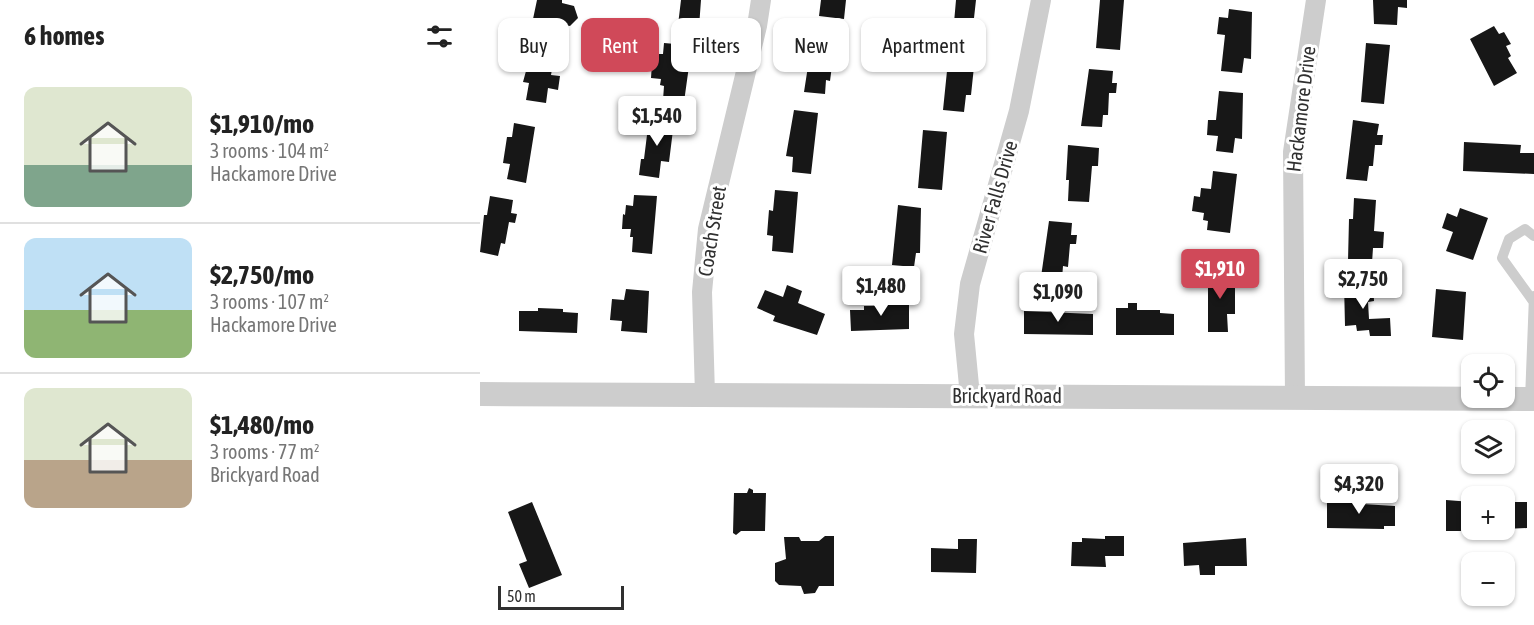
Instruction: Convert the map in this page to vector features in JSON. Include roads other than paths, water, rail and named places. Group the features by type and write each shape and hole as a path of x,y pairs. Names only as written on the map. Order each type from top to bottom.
{"street":[{"name":"Coach Street","path":"705,395 702,292 708,229 757,26 761,0"},
{"name":"River Falls Drive","path":"970,396 964,334 970,284 1019,111 1041,0"},
{"name":"Hackamore Drive","path":"1295,398 1293,152 1316,0"},
{"name":"Brickyard Road","path":"480,394 1532,399"}],"lane":[{"path":"1532,399 1534,298 1502,258 1509,239 1525,230 1534,236"}]}
